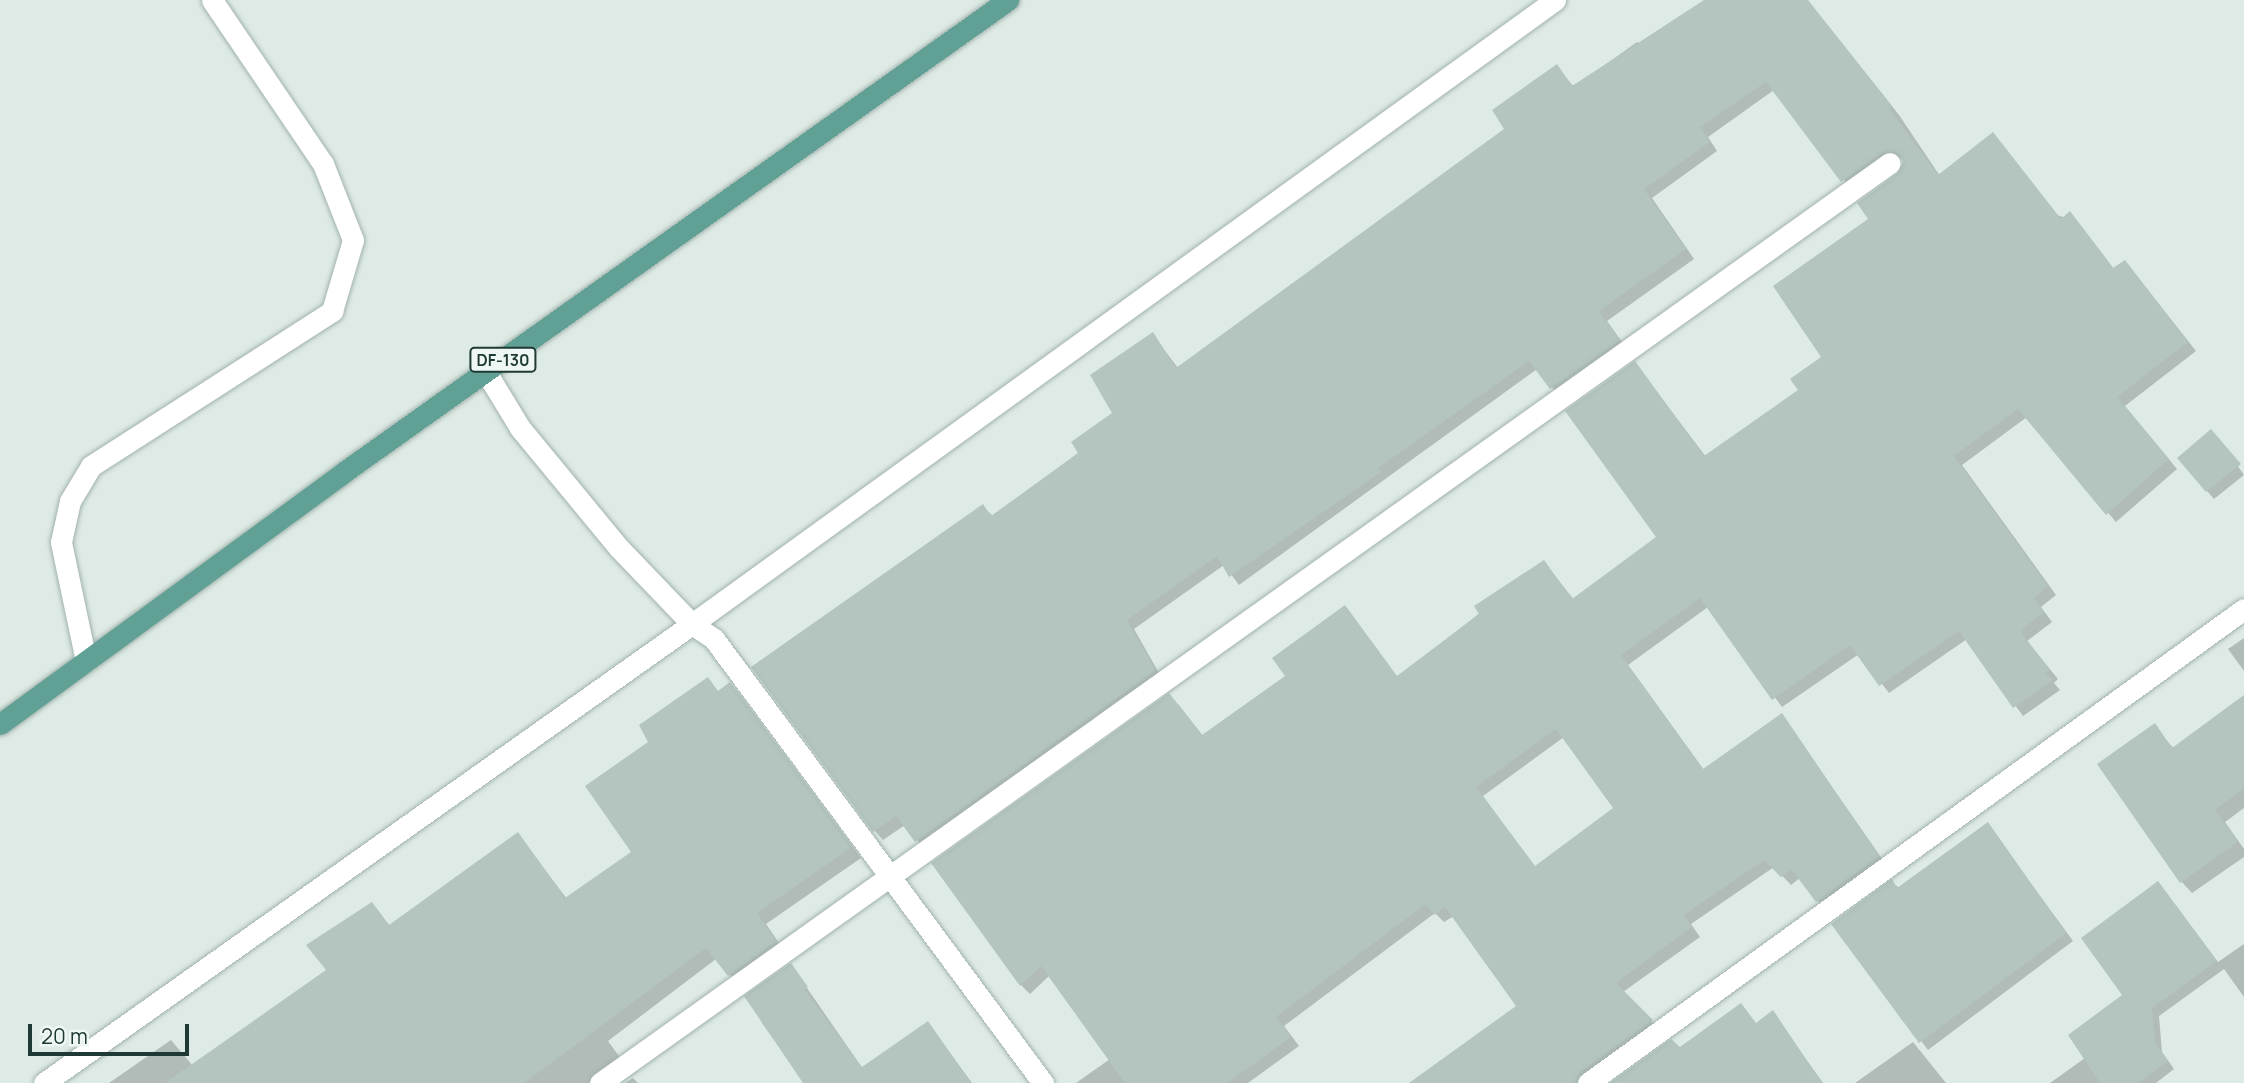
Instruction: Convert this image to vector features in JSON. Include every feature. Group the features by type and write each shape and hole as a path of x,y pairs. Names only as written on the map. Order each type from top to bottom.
{"main road":[{"name":"DF-130","path":"0,724 486,372 1008,0"}],"street":[{"path":"86,662 61,542 70,501 91,466 332,311 352,240 323,164 212,0"},
{"path":"44,1083 692,624 1555,0"},
{"path":"600,1083 1890,163"},
{"path":"486,372 556,473 619,548 692,624 714,639 1043,1083"},
{"path":"1588,1083 2244,610"}],"building":[{"path":"1704,0 1808,0 1892,106 1889,108 1938,175 1993,132 2061,219 2070,211 2113,268 2125,260 2188,342 2117,397 2169,459 2106,515 2018,409 1954,456 2048,586 2034,598 2044,612 2020,631 2050,670 2046,673 2053,680 2013,708 1959,631 1879,686 1850,645 1772,700 1700,598 1621,655 1703,769 1782,713 1879,856 1816,902 1792,870 1781,877 1764,860 1684,915 1692,927 1616,983 1653,1020 1580,1072 1575,1083 1409,1083 1516,1006 1445,907 1434,915 1426,904 1276,1017 1291,1037 1227,1083 1125,1083 1041,966 1020,986 931,863 1169,693 1202,735 1285,676 1272,658 1345,605 1397,676 1479,614 1474,606 1544,560 1572,599 1656,537 1565,411 1635,361 1704,456 1798,390 1790,379 1821,357 1773,286 1868,219 1857,203 1898,173 1903,162 1900,155 1883,152 1841,182 1766,82 1700,127 1710,142 1644,189 1686,249 1599,311 1620,340 1550,389 1529,361 1378,468 1381,472 1229,577 1217,556 1127,620 1156,670 915,842 896,816 873,832 751,667 983,504 991,516 1078,453 1071,442 1112,413 1090,375 1153,332 1176,368 1504,129 1492,110 1557,64 1572,86","holes":["1556,729 1613,808 1535,866 1476,787"]},
{"path":"2211,429 2241,464 2206,492 2177,458"},
{"path":"708,677 718,691 730,682 852,847 757,913 776,941 728,976 706,948 524,1083 165,1083 326,970 306,945 372,902 389,925 518,832 565,898 631,852 585,786 648,742 639,725"},
{"path":"2244,695 2244,788 2215,810 2238,842 2180,883 2097,764 2155,723 2172,748"},
{"path":"1988,822 2066,933 1919,1043 1831,924 1892,879 1897,888"},
{"path":"2158,881 2217,961 2152,1008 2155,1042 2168,1061 2138,1083 2100,1083 2068,1035 2122,995 2081,938"},
{"path":"791,963 808,987 804,989 862,1067 928,1021 971,1083 803,1083 744,996"},
{"path":"1741,1003 1756,1023 1773,1010 1822,1083 1610,1083 1671,1039 1680,1047"}]}
